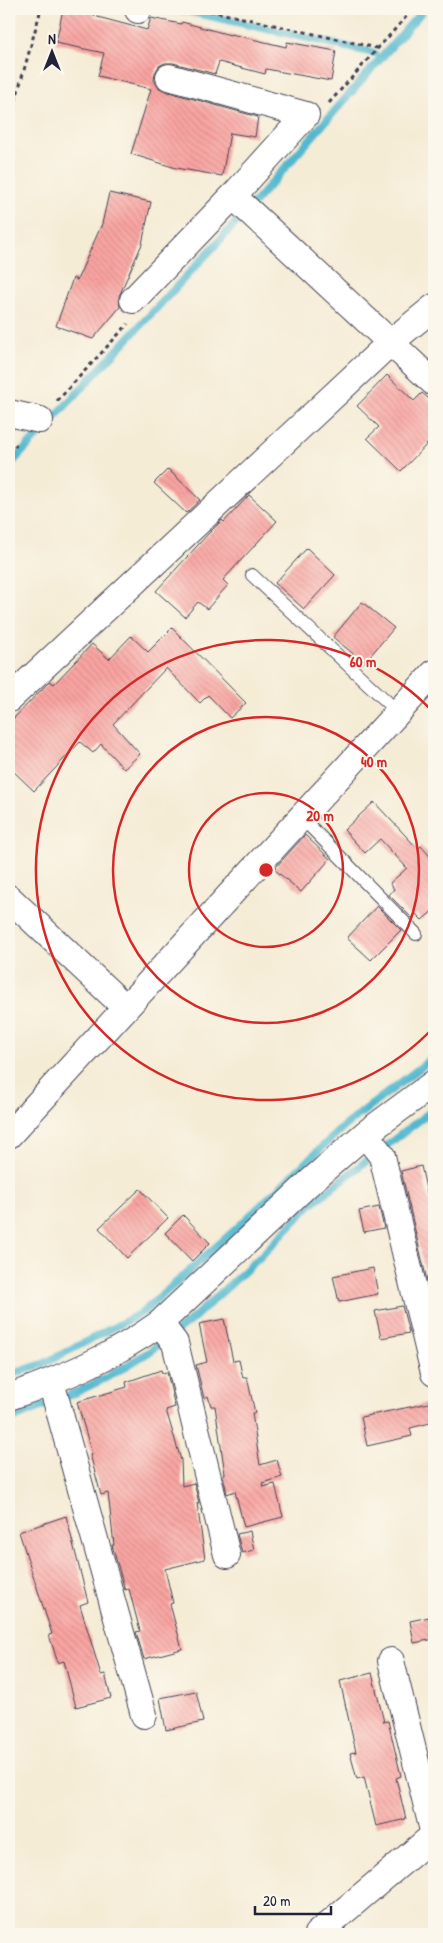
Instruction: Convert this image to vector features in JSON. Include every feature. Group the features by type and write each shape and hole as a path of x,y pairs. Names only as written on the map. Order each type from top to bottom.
{"street":[{"path":"133,300 233,196 306,115 169,77"},
{"path":"233,196 434,383"},
{"path":"9,699 395,346 434,307"},
{"path":"9,414 40,420"},
{"path":"9,1135 434,673"},
{"path":"9,898 126,1008"},
{"path":"9,1397 54,1396 101,1360 135,1341 168,1333 311,1181 374,1145 434,1083"},
{"path":"374,1145 434,1374"},
{"path":"168,1333 227,1555"},
{"path":"54,1396 144,1715"},
{"path":"317,1934 434,1835 391,1661"}],"lane":[{"path":"252,575 398,712"},
{"path":"301,817 416,934"}],"path":[{"path":"9,124 41,9"},
{"path":"202,9 378,48"}],"building":[{"path":"63,9 96,9 94,16 147,30 151,18 181,24 182,22 286,47 287,42 336,51 331,81 266,69 265,74 219,62 215,74 173,63 165,63 159,66 154,80 158,87 165,91 258,117 255,137 230,133 222,176 176,168 131,154 151,89 98,76 104,53 56,43"},
{"path":"109,193 151,202 142,244 119,296 120,307 93,339 56,326 73,278 77,280 102,224"},
{"path":"387,375 414,401 422,393 434,403 434,437 401,471 367,438 379,427 357,406"},
{"path":"168,469 200,500 186,513 154,483"},
{"path":"249,495 277,521 223,580 228,585 207,609 198,602 185,617 156,591 208,534 222,520 224,522"},
{"path":"307,548 335,575 304,609 275,583"},
{"path":"362,602 394,628 364,663 333,637"},
{"path":"172,628 246,703 230,718 208,695 200,703 166,668 113,724 140,754 124,769 101,744 93,753 80,742 34,791 9,767 9,723 50,681 54,684 92,644 109,659 131,636 148,652"},
{"path":"374,802 418,849 421,846 434,861 434,910 422,920 416,914 412,918 389,895 394,889 390,883 407,868 380,839 365,853 344,830"},
{"path":"305,835 330,859 301,892 274,869"},
{"path":"377,906 401,930 371,960 347,938"},
{"path":"421,1166 434,1223 434,1310 401,1171"},
{"path":"140,1189 168,1218 127,1258 99,1228"},
{"path":"379,1207 384,1228 364,1232 359,1211"},
{"path":"183,1215 210,1243 192,1261 165,1233"},
{"path":"373,1268 378,1294 339,1302 333,1276"},
{"path":"402,1306 409,1333 381,1338 375,1311"},
{"path":"224,1319 233,1361 239,1360 243,1378 247,1377 255,1413 252,1413 260,1465 277,1460 282,1477 262,1483 263,1487 275,1484 283,1517 244,1527 235,1491 227,1494 215,1406 211,1406 208,1396 204,1398 196,1365 207,1362 199,1324"},
{"path":"161,1370 162,1373 167,1372 175,1407 166,1410 181,1460 182,1486 194,1483 199,1503 197,1503 205,1559 165,1569 173,1603 170,1604 182,1649 144,1659 136,1632 140,1631 129,1589 125,1590 112,1545 114,1545 108,1493 101,1495 90,1454 92,1454 77,1402 127,1387 126,1382"},
{"path":"434,1402 434,1422 410,1428 412,1436 367,1446 361,1417"},
{"path":"66,1516 88,1602 80,1605 101,1675 105,1674 111,1698 76,1707 64,1661 58,1663 49,1635 52,1634 19,1532"},
{"path":"250,1531 254,1550 242,1553 237,1534"},
{"path":"434,1616 434,1639 414,1643 410,1621"},
{"path":"372,1673 384,1722 388,1721 401,1776 396,1778 406,1819 376,1826 364,1777 357,1779 350,1753 356,1752 340,1681"},
{"path":"196,1691 203,1722 166,1730 160,1698"}],"waterway":[{"path":"178,9 374,53"},
{"path":"9,466 248,210 424,9"},
{"path":"9,1375 43,1364 143,1312 236,1229 344,1126 434,1057"},
{"path":"9,1420 108,1377 149,1352 190,1321 259,1258 312,1203 434,1109"}]}
